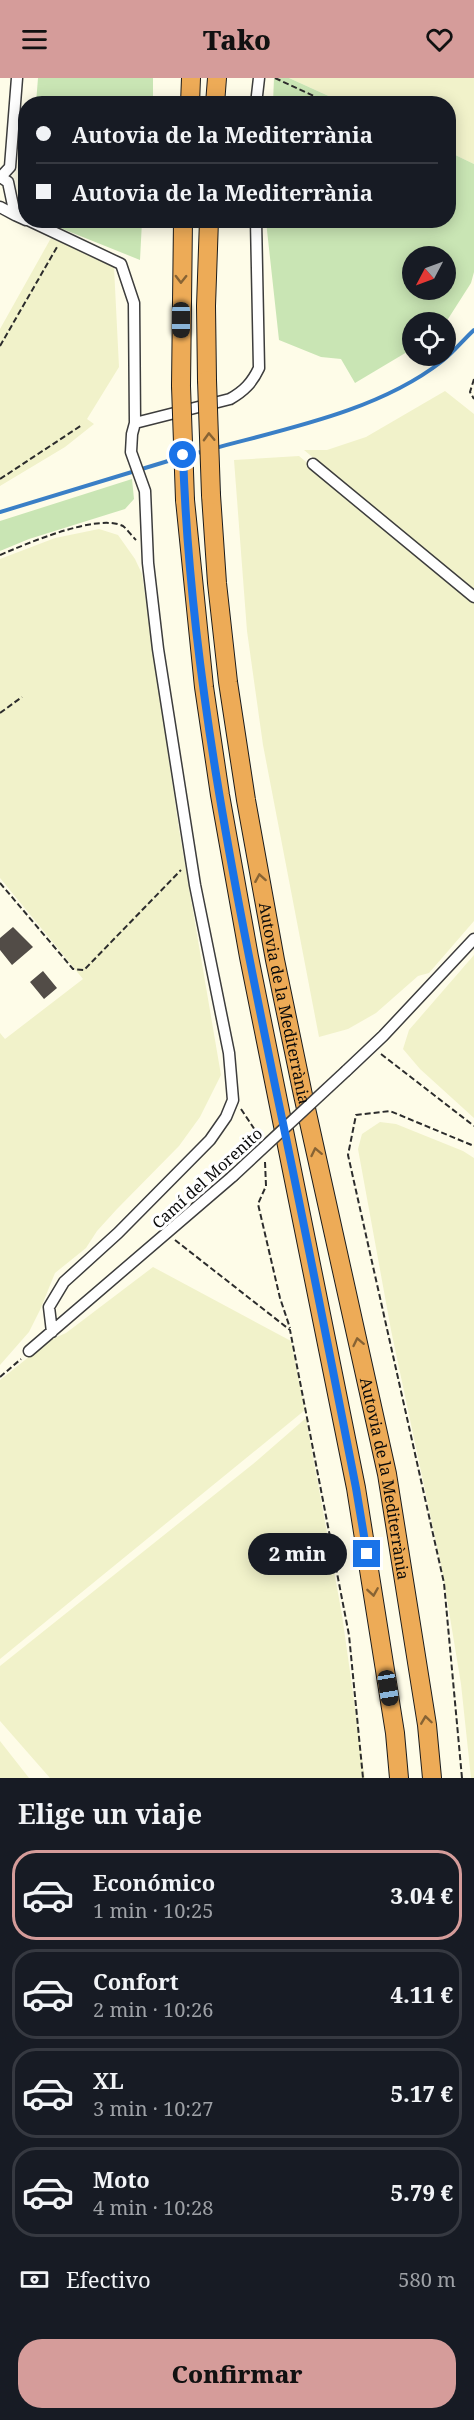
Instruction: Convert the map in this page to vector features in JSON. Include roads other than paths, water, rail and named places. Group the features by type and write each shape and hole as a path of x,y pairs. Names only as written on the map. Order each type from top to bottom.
{"highway":[{"path":"190,96 191,78"},
{"path":"216,96 217,78"},
{"name":"Autovia de la Mediterrània","path":"183,228 181,386 185,500 204,687 220,795 249,957 356,1488 395,1732 399,1778"},
{"name":"Autovia de la Mediterrània","path":"209,228 206,306 211,495 217,583 228,682 275,960 387,1474 427,1725 432,1778"}],"street":[{"path":"15,214 8,182 1,178 10,168 17,78"},
{"path":"257,96 259,78"},
{"path":"0,207 18,216"},
{"path":"43,228 121,264 134,303 135,423 131,452 145,491 148,563 158,649 192,864 229,1053 234,1100 226,1117 210,1140 118,1233 64,1282 49,1307 52,1332"},
{"path":"135,423 230,399 254,381 259,368 256,228"},
{"path":"313,464 474,597"},
{"name":"Camí del Morenito","path":"29,1351 233,1176 372,1046 474,939"}],"waterway":[{"path":"215,448 303,425 390,393 417,379 441,362 474,330"},
{"path":"189,455 205,451"},
{"path":"0,512 178,458"}]}
